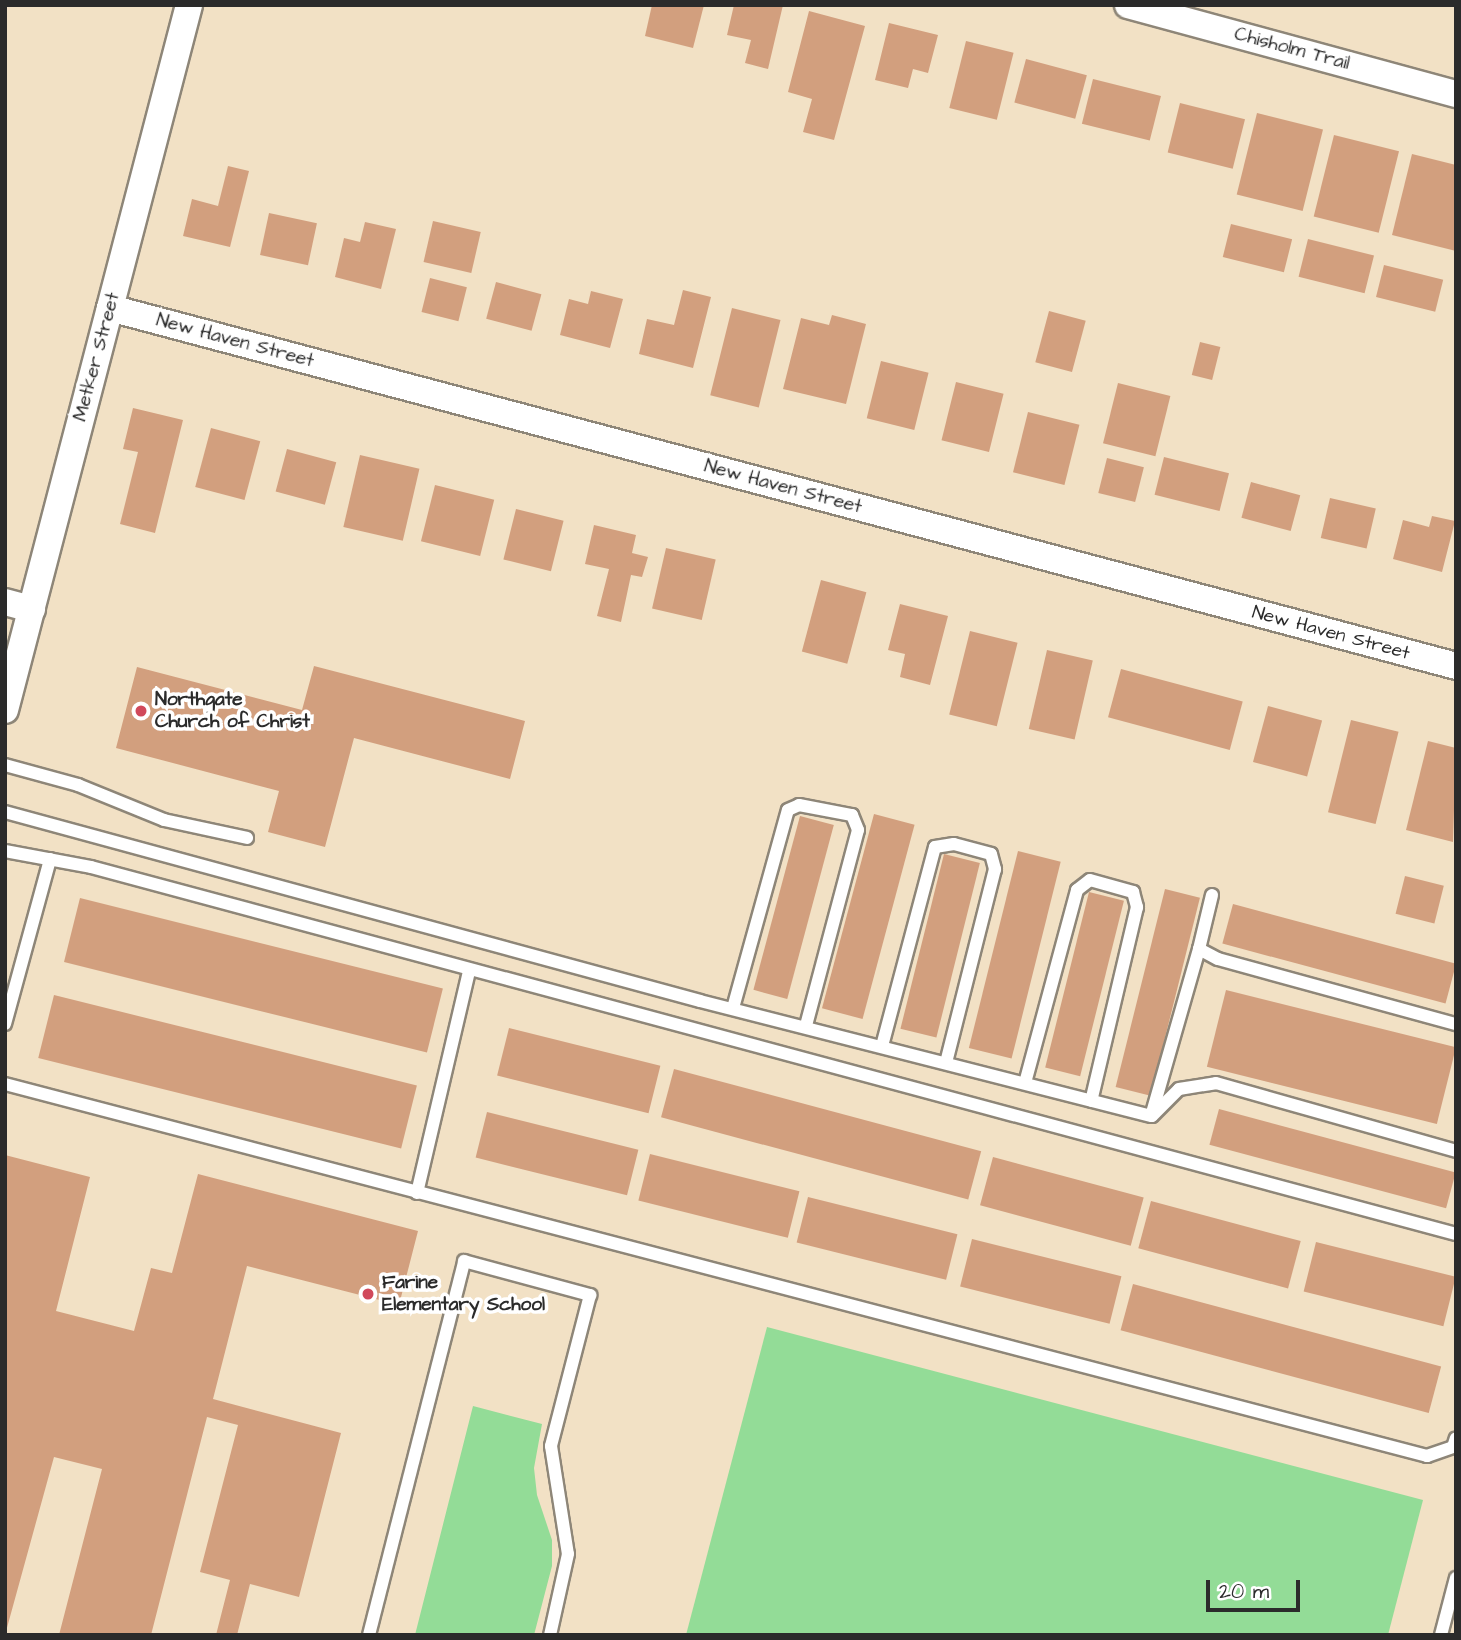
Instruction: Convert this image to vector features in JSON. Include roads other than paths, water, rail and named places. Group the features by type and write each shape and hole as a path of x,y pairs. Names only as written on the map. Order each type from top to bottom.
{"street":[{"name":"Metker Street","path":"5,710 189,5"},
{"name":"Chisholm Trail","path":"1128,5 1456,94"},
{"name":"New Haven Street","path":"110,308 1456,666"},
{"path":"5,602 32,609"}],"lane":[{"path":"5,765 78,785 164,820 247,838"},
{"path":"733,1007 788,810 799,804 852,815 858,830 806,1026"},
{"path":"5,812 1152,1116"},
{"path":"882,1046 935,848 954,844 991,854 995,869 946,1063"},
{"path":"5,851 50,859 1456,1234"},
{"path":"5,1024 50,859"},
{"path":"1025,1083 1077,890 1090,880 1133,892 1137,907 1091,1101"},
{"path":"1152,1116 1212,895"},
{"path":"1199,948 1218,959 1456,1024"},
{"path":"417,1193 469,971"},
{"path":"1152,1116 1179,1089 1216,1083 1456,1151"},
{"path":"5,1084 1427,1456 1453,1447 1456,1438"},
{"path":"369,1635 464,1261 590,1296 551,1446 568,1554 550,1635"},
{"path":"1441,1635 1456,1578"}],"place":[{"name":"Northgate Church of Christ","path":"141,711"},
{"name":"Farine Elementary School","path":"368,1294"}]}
